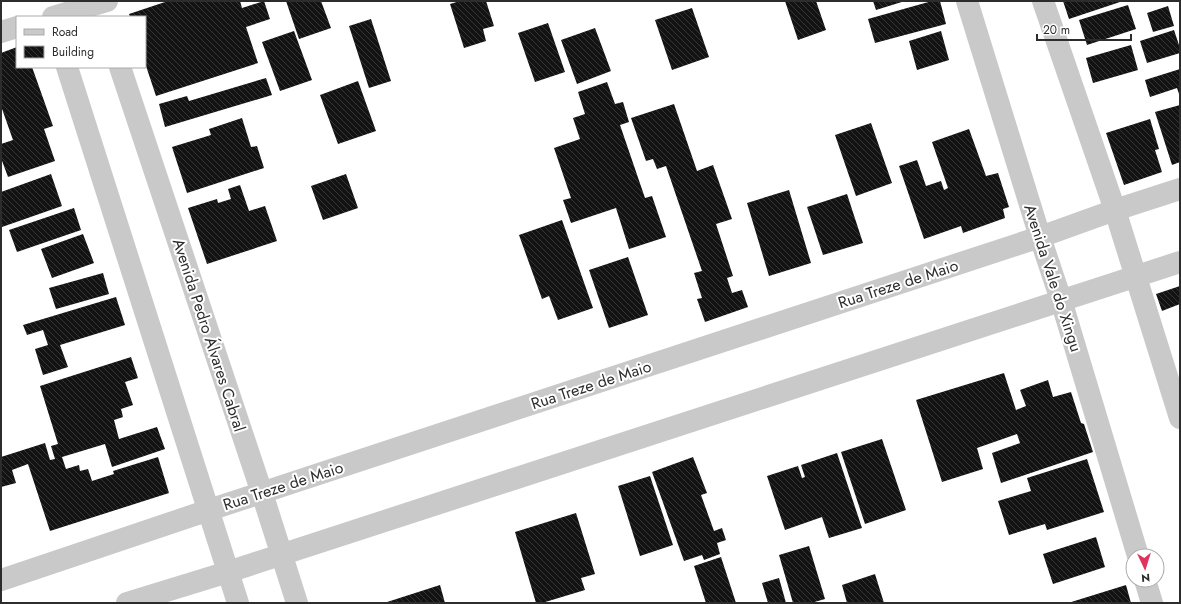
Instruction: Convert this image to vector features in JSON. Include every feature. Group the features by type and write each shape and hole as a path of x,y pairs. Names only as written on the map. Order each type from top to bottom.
{"street":[{"path":"46,1 52,16"},
{"name":"Avenida Vale do Xingu","path":"967,1 1061,300 1136,548"},
{"path":"1043,1 1137,276 1180,418"},
{"path":"56,16 101,6"},
{"path":"1,32 16,28"},
{"path":"67,68 238,603"},
{"name":"Avenida Pedro Álvares Cabral","path":"120,68 262,493 297,603"},
{"name":"Rua Treze de Maio","path":"1,580 209,510 1040,237 1115,210 1180,189"},
{"path":"127,603 228,572 1180,262"},
{"path":"1147,588 1152,603"}],"building":[{"path":"168,1 240,1 242,8 264,1 270,19 246,27 258,63 156,96 146,66 146,16 130,16 129,14"},
{"path":"286,1 321,1 331,28 299,39"},
{"path":"460,1 486,1 494,26 483,29 486,41 464,48 450,4"},
{"path":"785,1 816,1 826,30 798,40"},
{"path":"873,1 905,1 876,10"},
{"path":"932,1 940,1 946,24 875,43 868,19"},
{"path":"1063,1 1123,1 1069,19"},
{"path":"1128,5 1136,29 1087,45 1079,20"},
{"path":"1168,6 1174,26 1153,32 1147,13"},
{"path":"692,8 709,57 672,70 655,20"},
{"path":"371,19 391,81 369,88 349,26"},
{"path":"548,23 565,72 535,82 518,33"},
{"path":"595,28 611,71 577,84 561,40"},
{"path":"1174,30 1180,48 1180,53 1147,63 1140,41"},
{"path":"294,31 312,80 280,91 262,42"},
{"path":"941,31 949,60 917,70 909,41"},
{"path":"1131,45 1138,70 1093,83 1086,58"},
{"path":"16,47 16,68 32,68 53,126 44,129 55,161 8,177 1,158 1,144 13,140 1,106 1,53"},
{"path":"1180,69 1180,97 1177,88 1150,97 1145,80"},
{"path":"266,78 272,95 165,127 159,104 187,96 189,101"},
{"path":"358,81 376,131 338,144 320,95"},
{"path":"607,82 615,104 623,102 629,122 620,125 645,198 652,196 666,237 629,249 616,208 571,223 563,200 571,198 554,148 580,139 573,118 585,114 578,92"},
{"path":"674,104 697,171 713,165 732,219 716,224 733,276 727,278 732,293 742,290 748,307 705,322 697,299 702,298 694,273 702,271 666,166 657,169 653,159 646,161 631,118"},
{"path":"1180,105 1180,162 1172,165 1155,112"},
{"path":"242,118 251,147 257,146 264,168 187,193 172,147 211,135 209,129"},
{"path":"1150,119 1159,149 1155,150 1162,172 1124,185 1106,133"},
{"path":"871,123 892,183 856,196 835,135"},
{"path":"969,129 986,176 998,173 1009,207 1003,209 1005,218 963,233 961,226 924,239 899,166 917,160 926,186 941,181 944,190 948,188 932,142"},
{"path":"51,174 62,206 2,227 1,192"},
{"path":"346,174 358,208 323,220 311,186"},
{"path":"240,185 249,211 265,206 277,241 207,264 188,208 217,199 218,203 231,199 228,189"},
{"path":"789,190 811,263 769,276 747,203"},
{"path":"847,194 863,243 823,255 807,207"},
{"path":"74,208 81,230 17,252 9,230"},
{"path":"562,220 593,308 558,320 549,296 542,299 519,235"},
{"path":"83,234 94,263 52,278 41,249"},
{"path":"628,257 648,315 609,328 589,270"},
{"path":"103,273 109,294 56,309 49,288"},
{"path":"1180,286 1180,304 1162,311 1156,294"},
{"path":"116,297 125,325 60,345 68,367 43,375 35,349 48,345 43,330 27,335 23,325"},
{"path":"131,357 138,378 125,382 133,405 121,409 123,417 114,420 119,439 157,427 165,449 112,467 105,444 62,457 66,469 79,465 80,471 88,469 92,481 114,474 113,471 158,457 169,493 50,531 28,464 12,470 16,483 1,487 1,457 45,443 50,460 55,459 51,446 58,444 40,386"},
{"path":"1004,373 1016,410 1026,406 1020,390 1048,380 1053,397 1071,392 1081,423 1084,424 1093,452 1001,483 992,453 1020,443 1017,434 977,448 983,469 942,482 916,400"},
{"path":"882,439 906,510 865,524 841,452"},
{"path":"837,453 862,528 829,538 822,517 785,530 767,476 798,466 802,478 805,477 801,465"},
{"path":"693,457 707,493 701,495 714,531 722,528 726,540 717,543 720,554 704,560 702,555 684,561 652,472"},
{"path":"1087,459 1104,512 1047,530 1045,524 1009,535 998,501 1031,491 1027,478"},
{"path":"650,476 673,545 640,556 618,486"},
{"path":"576,513 595,574 581,578 585,590 542,603 536,603 515,532"},
{"path":"1096,537 1105,567 1053,584 1043,554"},
{"path":"809,546 825,599 811,603 793,603 779,555"},
{"path":"721,557 736,603 706,603 694,566"},
{"path":"875,574 884,603 847,603 842,585"},
{"path":"779,578 786,603 768,603 762,583"},
{"path":"440,585 445,603 384,603"},
{"path":"1125,585 1131,603 1068,603"}]}
